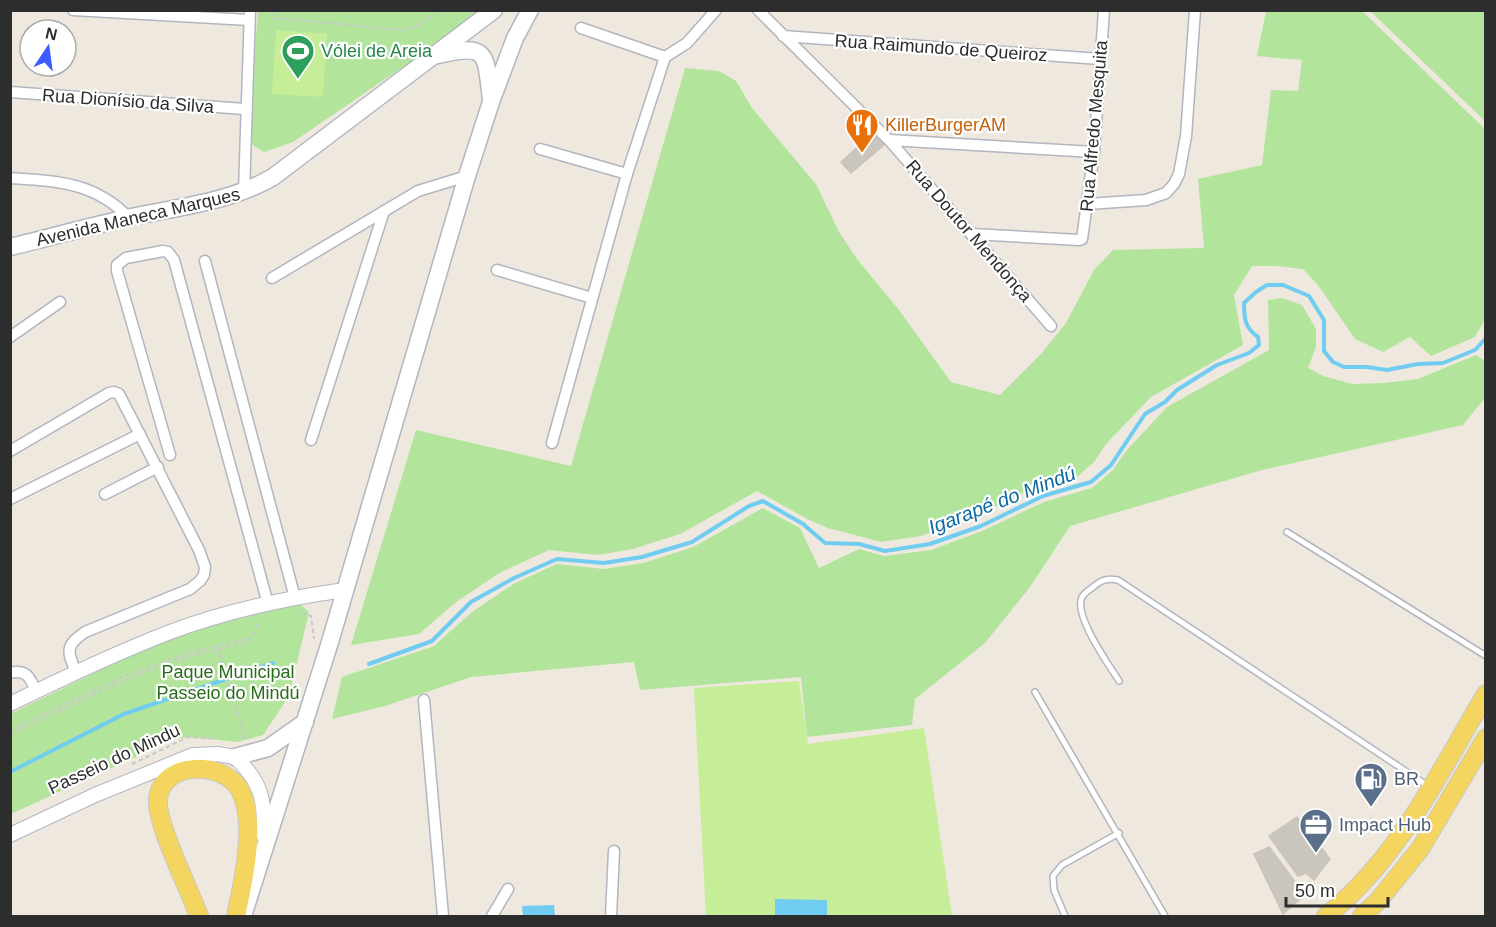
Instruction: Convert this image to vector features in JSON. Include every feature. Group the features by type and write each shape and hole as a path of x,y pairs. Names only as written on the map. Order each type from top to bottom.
{"main road":[{"name":"Avenida Maneca Marques","path":"10,247 244,192 273,177 494,10"},
{"path":"243,916 305,722 314,689 322,641 345,590 467,176 515,38 530,10"},
{"path":"431,57 464,49 480,54 486,66 491,102"},
{"path":"1326,916 1370,875 1403,830 1485,694"},
{"path":"235,757 268,748 305,722"},
{"path":"1362,916 1378,901 1420,849 1485,738"},
{"path":"200,916 161,820 158,801 159,792 167,779 182,772 202,769 214,770 231,779 244,802 247,842 245,876 236,916"}],"street":[{"path":"73,10 250,15 245,109 244,192"},
{"path":"552,443 627,174 665,57 687,43 716,10"},
{"name":"Rua Doutor Mendonça","path":"758,10 890,140 1051,326"},
{"name":"Rua Alfredo Mesquita","path":"972,234 1081,240 1094,152 1104,10"},
{"path":"1088,204 1146,201 1166,193 1174,184 1179,174 1185,136 1195,10"},
{"path":"581,28 665,57"},
{"name":"Rua Raimundo de Queiroz","path":"783,36 1100,59"},
{"name":"Rua Dionísio da Silva","path":"10,92 245,109"},
{"path":"890,140 1094,152"},
{"path":"540,149 627,174"},
{"path":"272,278 418,191 467,176"},
{"path":"10,178 55,181 86,188 116,204 129,218"},
{"path":"311,440 384,211"},
{"path":"170,455 117,271 117,265 126,258 163,251 168,252 174,260 268,604"},
{"path":"205,261 297,604"},
{"path":"497,270 592,298"},
{"path":"10,338 60,302"},
{"path":"10,451 109,393 119,394 158,467 199,550 205,567 204,576 190,589 85,632 73,640 69,651 76,672"},
{"path":"10,499 140,434"},
{"path":"105,494 158,467"},
{"path":"10,704 76,672 172,632 268,604 297,604 345,590"},
{"path":"10,673 24,672 36,691"},
{"path":"424,700 443,916"},
{"path":"10,835 95,795 193,754 217,754 235,757 255,780 262,795 265,814 264,848"},
{"path":"611,916 614,851"},
{"path":"492,916 508,889"}],"lane":[{"path":"1287,532 1485,657"},
{"path":"1119,681 1088,630 1081,603 1083,595 1099,582 1109,578 1118,580 1430,787"},
{"path":"1035,692 1165,916"},
{"path":"1065,916 1054,890 1053,876 1062,865 1119,834"}],"path":[{"path":"275,10 275,18 402,30 411,29 424,18 440,10"},
{"path":"297,604 311,616 322,641"},
{"path":"10,730 126,675 250,638 259,620"},
{"path":"10,734 127,678 191,656 254,641"},
{"path":"217,646 245,742"},
{"name":"Passeio do Mindu","path":"130,765 188,736 222,740"}],"green space":[{"path":"258,11 485,11 293,142 264,152 248,142"},
{"path":"1266,11 1362,11 1485,129 1485,319 1475,337 1431,356 1410,337 1383,352 1355,339 1318,285 1303,269 1252,266 1234,295 1243,345 1151,397 1106,444 1094,462 1078,476 1032,489 970,519 921,536 881,542 828,528 757,491 680,534 633,549 598,555 549,550 501,572 456,602 419,634 351,645 416,430 571,466 685,68 719,71 736,81 752,108 816,184 839,232 857,259 899,310 951,382 1000,395 1041,354 1066,323 1094,270 1113,250 1204,248 1198,179 1262,165 1271,90 1298,91 1302,60 1257,56"},
{"path":"1370,11 1485,11 1485,121"},
{"path":"276,30 327,34 323,97 272,94"},
{"path":"1282,298 1302,305 1316,329 1316,347 1308,368 1323,376 1353,384 1418,379 1476,355 1485,361 1485,398 1463,425 1262,470 1070,526 1030,587 985,643 915,699 912,725 807,737 801,677 640,690 634,662 471,677 385,706 332,719 342,677 434,646 472,612 515,583 557,564 604,569 643,563 693,547 763,508 800,528 819,568 859,549 884,556 931,550 982,531 1044,502 1092,488 1113,470 1126,451 1167,407 1269,350 1268,300"},
{"name":"Paque Municipal Passeio do Mindú","path":"290,603 300,604 309,612 289,696 263,735 238,742 188,737 175,739 11,814 10,714 123,659 186,633"},
{"path":"799,681 808,744 924,728 952,916 706,916 694,688"}],"water":[{"path":"775,899 827,900 827,916 775,916"},
{"path":"554,905 555,916 523,916 522,906"}],"building":[{"name":"KillerBurgerAM","path":"873,133 884,145 851,173 841,162"},
{"path":"1297,817 1330,859 1314,880 1306,873 1298,876 1269,836"},
{"path":"1269,847 1305,895 1283,914 1254,854"}],"waterway":[{"name":"Igarapé do Mindú","path":"369,664 432,641 471,602 514,578 557,559 604,563 642,557 692,542 749,506 763,501 803,524 825,543 859,544 885,551 930,544 981,526 1043,496 1091,482 1111,465 1145,414 1165,402 1177,390 1217,365 1249,353 1259,345 1258,337 1246,323 1244,303 1267,285 1283,285 1309,296 1324,320 1324,351 1333,362 1344,367 1387,370 1418,364 1443,363 1475,350 1486,338"},
{"name":"Igarapé do Mindú","path":"10,772 124,714 273,663"}],"place":[{"name":"Vólei de Areia","path":"298,80"},
{"name":"KillerBurgerAM","path":"862,154"},
{"name":"BR","path":"1371,808"},
{"name":"Impact Hub","path":"1316,854"}]}
